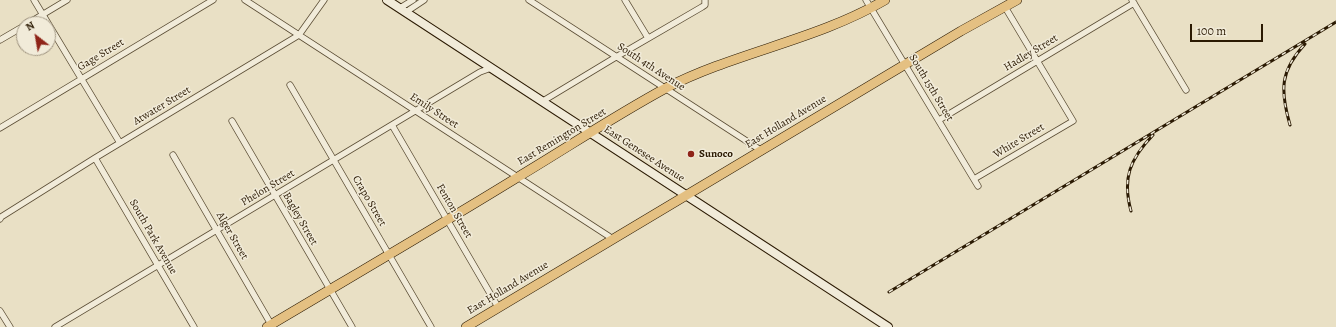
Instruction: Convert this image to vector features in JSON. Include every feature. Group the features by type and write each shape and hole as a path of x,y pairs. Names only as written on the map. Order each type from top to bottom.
{"highway":[{"name":"East Remington Street","path":"270,326 518,178 591,132 666,89 708,68 828,27 854,16 868,4 885,0"},
{"name":"East Holland Avenue","path":"466,327 961,31 1017,0"}],"main road":[{"name":"East Genesee Avenue","path":"387,0 888,327"}],"street":[{"path":"34,0 120,143"},
{"path":"43,15 67,0"},
{"name":"Gage Street","path":"0,128 213,0"},
{"name":"Emily Street","path":"245,0 613,239"},
{"name":"Atwater Street","path":"0,218 120,143 299,36 324,0"},
{"path":"403,10 413,0"},
{"path":"403,10 424,0"},
{"name":"South 4th Avenue","path":"529,0 762,151"},
{"path":"625,0 648,38"},
{"path":"543,101 702,7 705,1"},
{"path":"1133,1 1186,90"},
{"name":"Hadley Street","path":"939,120 1133,1"},
{"name":"South 15th Street","path":"868,4 906,64 978,186"},
{"path":"1006,7 1037,61"},
{"path":"0,40 16,31"},
{"name":"White Street","path":"974,179 1073,121 1037,61"},
{"name":"Phelon Street","path":"55,327 480,72 491,68"},
{"name":"Crapo Street","path":"290,85 431,327"},
{"name":"Bagley Street","path":"232,121 352,327"},
{"name":"Fenton Street","path":"392,125 498,307"},
{"name":"Alger Street","path":"173,155 217,230 270,326"},
{"name":"South Park Avenue","path":"96,158 194,327"},
{"path":"0,311 10,327"}],"railway":[{"path":"889,292 1336,22"},
{"path":"1290,125 1285,101 1284,82 1291,63 1305,44"},
{"path":"1131,211 1127,189 1130,170 1139,152 1153,135"}],"place":[{"name":"Sunoco","path":"691,154"}]}
